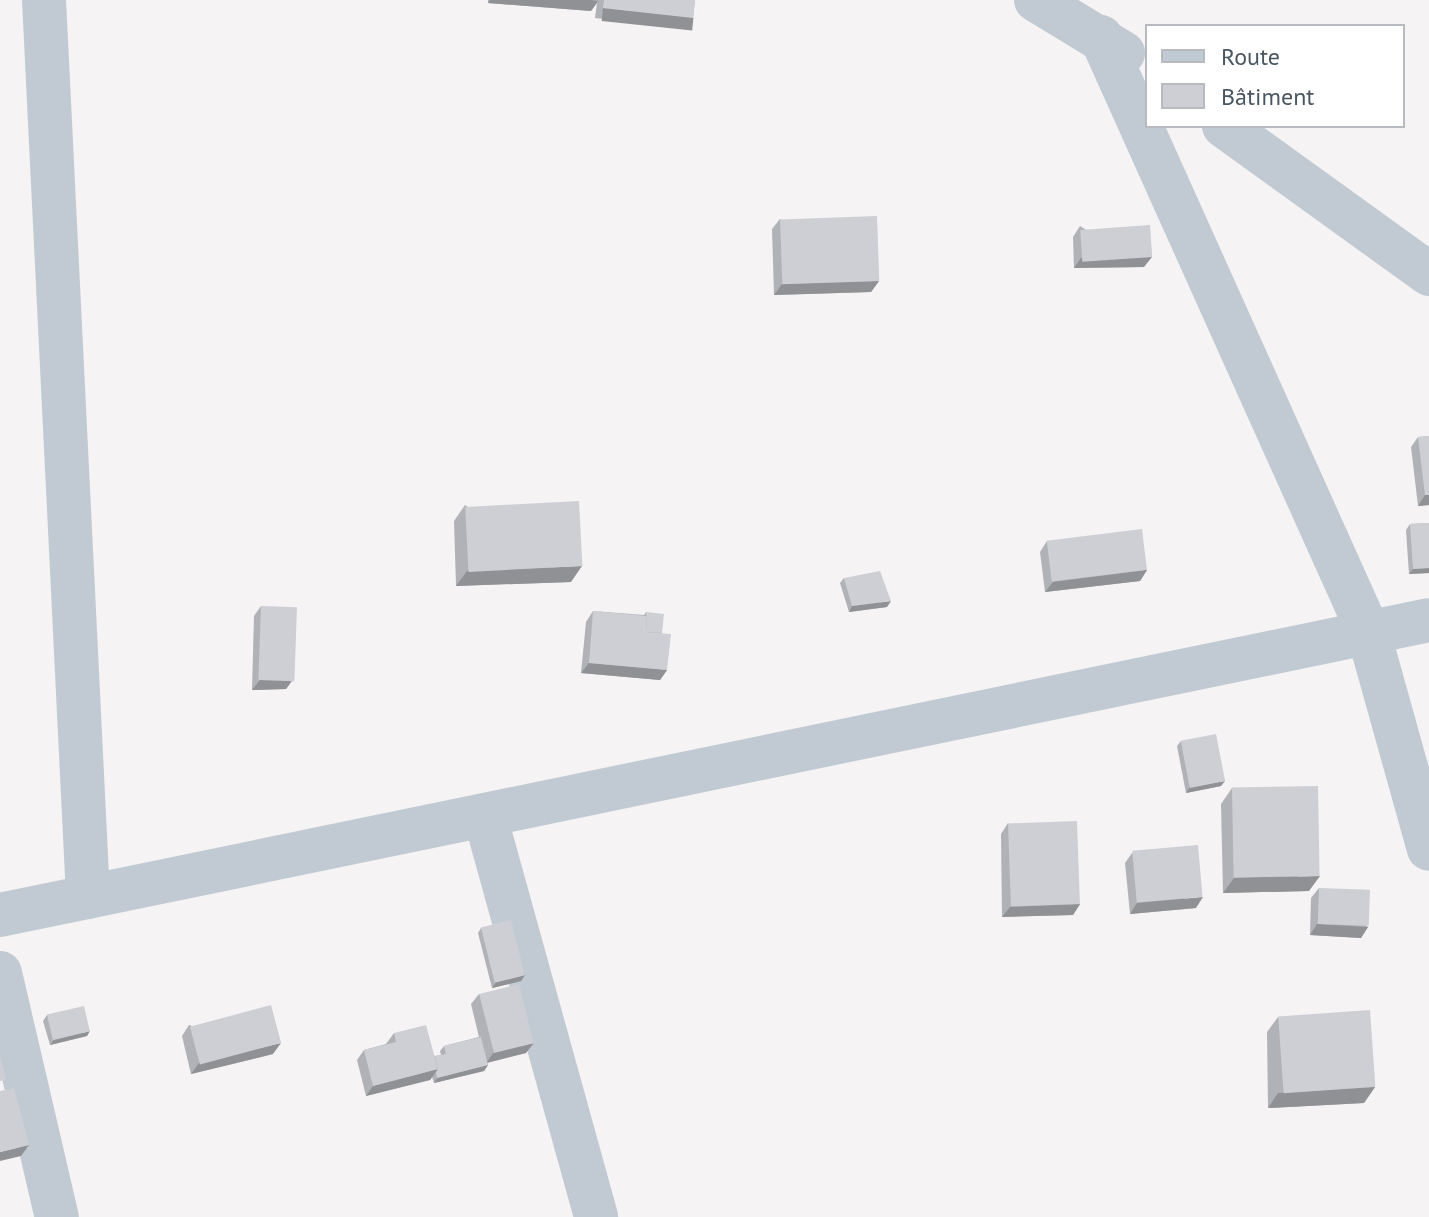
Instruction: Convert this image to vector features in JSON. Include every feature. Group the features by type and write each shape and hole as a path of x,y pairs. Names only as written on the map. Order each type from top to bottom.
{"street":[{"path":"44,0 88,897"},
{"path":"1036,0 1101,37 1145,69"},
{"path":"1101,37 1368,631 1429,849"},
{"path":"1227,128 1429,274"},
{"path":"0,915 1429,620"},
{"path":"485,816 596,1217"},
{"path":"0,973 57,1217"}],"building":[{"path":"604,0 695,0 693,18 603,8"},
{"path":"877,216 879,281 782,284 780,219"},
{"path":"1150,225 1152,257 1082,262 1080,230"},
{"path":"1429,436 1429,495 1425,495 1418,437"},
{"path":"579,501 582,566 469,572 465,507"},
{"path":"1429,523 1429,568 1413,569 1410,524"},
{"path":"1142,529 1147,570 1052,581 1047,541"},
{"path":"880,571 891,601 852,606 844,578"},
{"path":"261,606 297,607 294,681 258,680"},
{"path":"593,611 647,616 646,632 671,634 667,670 589,663"},
{"path":"646,612 664,614 662,633 646,632"},
{"path":"1216,734 1225,781 1190,788 1181,741"},
{"path":"1318,786 1320,876 1234,877 1232,788"},
{"path":"1077,821 1080,904 1011,906 1008,823"},
{"path":"1198,845 1203,897 1137,903 1132,851"},
{"path":"1319,888 1370,890 1369,926 1318,924"},
{"path":"511,920 525,975 495,983 481,927"},
{"path":"519,984 534,1043 494,1053 479,994"},
{"path":"271,1005 281,1043 200,1064 190,1027"},
{"path":"84,1006 90,1031 53,1040 47,1015"},
{"path":"1370,1010 1375,1087 1284,1093 1278,1016"},
{"path":"426,1025 438,1069 373,1086 364,1050 396,1042 394,1033"},
{"path":"481,1037 488,1065 437,1078 435,1056 446,1054 444,1046"},
{"path":"0,1059 6,1080 0,1081"},
{"path":"14,1088 29,1145 0,1152 0,1091"}]}
